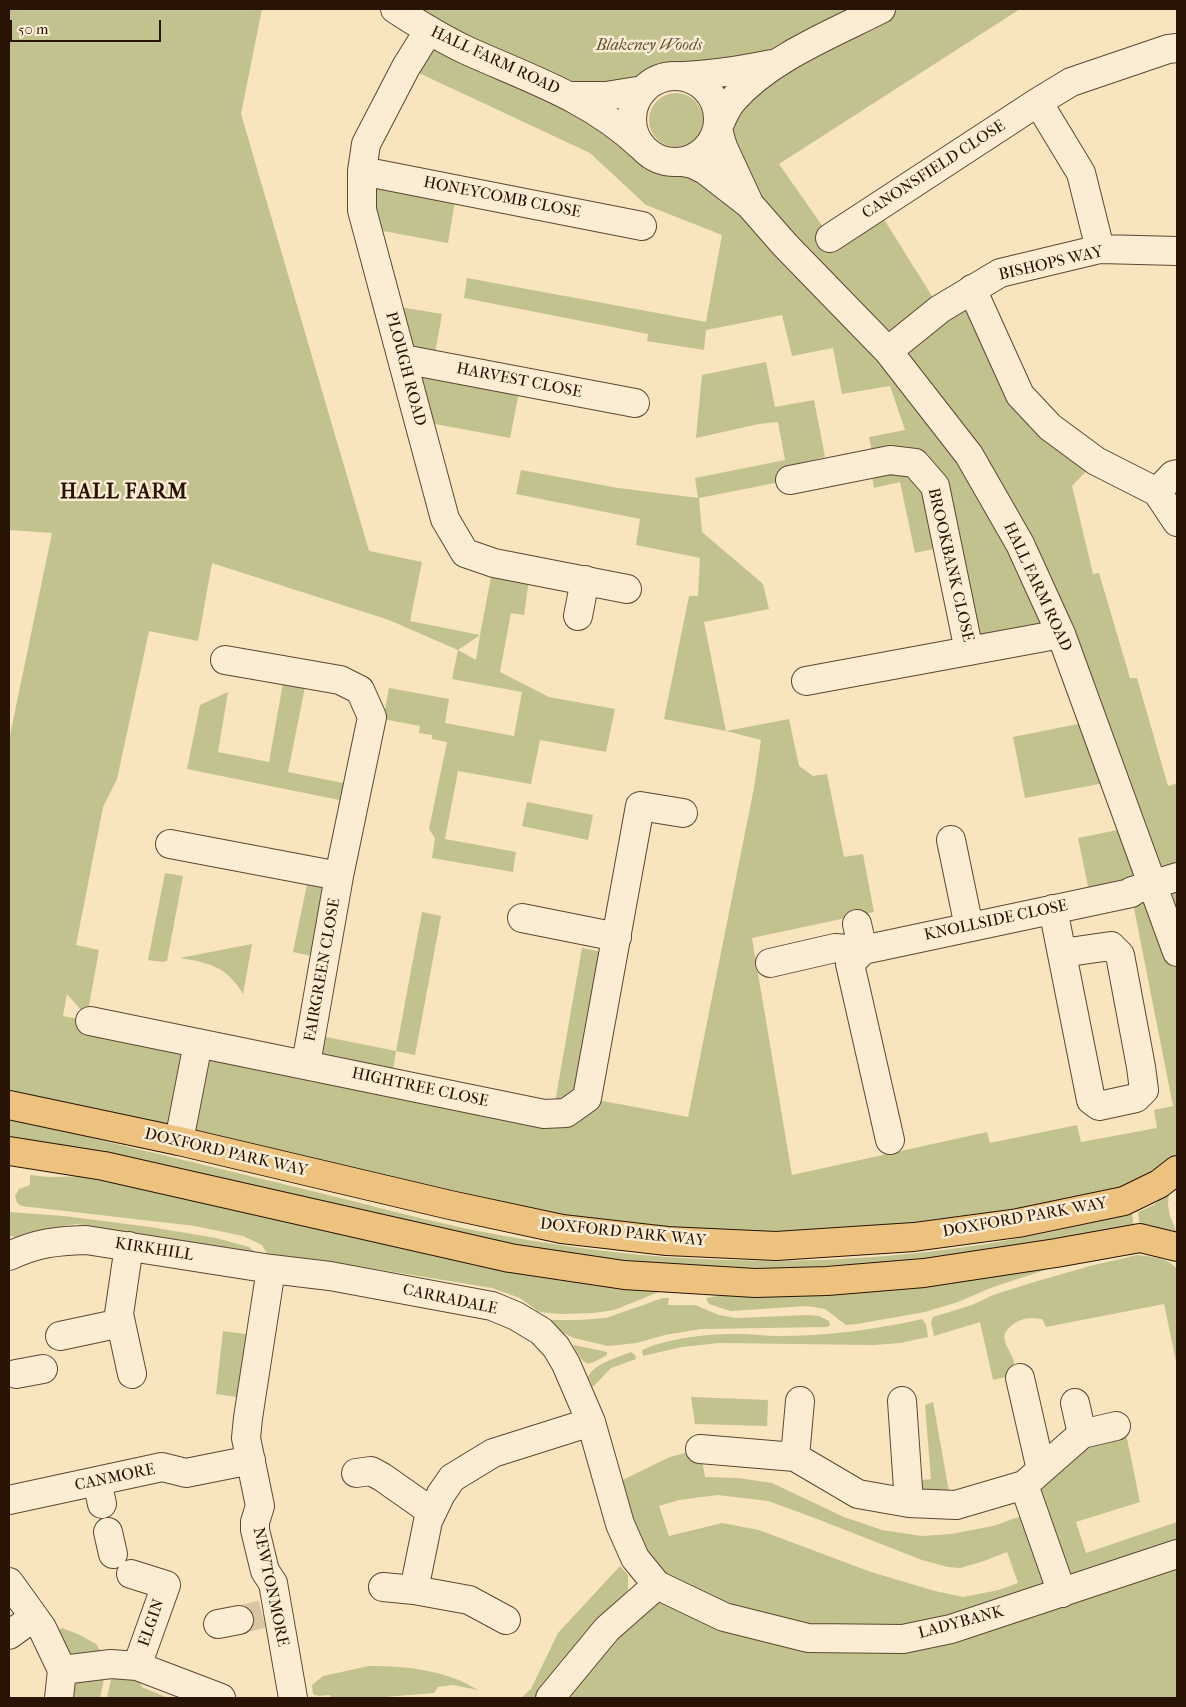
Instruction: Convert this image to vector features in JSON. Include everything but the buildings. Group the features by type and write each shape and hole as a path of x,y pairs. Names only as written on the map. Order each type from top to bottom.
{"main road":[{"name":"DOXFORD PARK WAY","path":"9,1105 179,1141 450,1205 562,1229 667,1241 776,1246 914,1237 1018,1223 1124,1201 1158,1184 1177,1170"},
{"path":"9,1151 104,1166 510,1258 624,1275 755,1283 827,1281 924,1273 1056,1254 1140,1238 1177,1247"}],"street":[{"name":"HALL FARM ROAD","path":"395,9 466,50 571,96 617,125 641,146"},
{"path":"776,63 710,75 668,76 654,81 642,90 635,103 632,118 634,133 641,146 650,154 671,162 683,162 694,158 705,151 713,142 725,113 733,101 776,63 881,9"},
{"name":"PLOUGH ROAD","path":"429,30 406,67 366,144 362,171 362,210 446,519 466,553 494,563 627,589"},
{"name":"CANONSFIELD CLOSE","path":"830,238 1071,82 1168,49 1177,48"},
{"path":"683,76 696,80 707,89 715,100 719,114 718,129"},
{"name":"HALL FARM ROAD","path":"571,96 606,96 642,90"},
{"path":"1038,102 1081,173 1100,249"},
{"name":"HALL FARM ROAD","path":"718,129 723,147 750,205"},
{"name":"HALL FARM ROAD","path":"683,162 694,164 706,170 750,205 785,246 888,351 969,455 1020,544 1061,634 1165,881 1177,952"},
{"name":"HONEYCOMB CLOSE","path":"362,171 642,226"},
{"name":"BISHOPS WAY","path":"888,351 940,309 1000,273 1100,249 1177,251"},
{"path":"972,289 1020,395 1050,427 1096,461 1157,492 1177,522"},
{"name":"HARVEST CLOSE","path":"403,359 635,403"},
{"name":"BROOKBANK CLOSE","path":"790,480 890,460 915,463 935,486 968,651"},
{"path":"1157,492 1173,475 1177,474"},
{"path":"578,616 585,580"},
{"name":"BROOKBANK CLOSE","path":"806,681 1061,634"},
{"name":"FAIRGREEN CLOSE","path":"225,660 340,680 360,690 372,717 340,876 306,1064"},
{"name":"HIGHTREE CLOSE","path":"90,1021 544,1114 566,1113 587,1098 640,806 684,813"},
{"path":"952,840 969,927"},
{"name":"FAIRGREEN CLOSE","path":"170,844 340,876"},
{"name":"KNOLLSIDE CLOSE","path":"770,963 835,948 860,937 969,927 1130,893 1165,881"},
{"path":"1052,909 1091,1100 1099,1106 1136,1098 1144,1090 1142,1067 1120,955 1111,946 1062,953"},
{"path":"522,918 616,937"},
{"path":"860,937 850,964 890,1140"},
{"path":"179,1141 198,1043"},
{"name":"KIRKHILL","path":"9,1256 30,1246 56,1241 86,1240 300,1273"},
{"path":"129,1246 119,1314 132,1374"},
{"name":"NEWTONMORE","path":"271,1269 246,1438 260,1506 254,1530 265,1571 273,1583 249,1617 293,1698"},
{"name":"CARRADALE","path":"300,1273 330,1276 492,1306 516,1316 541,1331 556,1347 566,1364 591,1422"},
{"path":"60,1336 121,1323"},
{"path":"16,1374 43,1369"},
{"path":"1020,1378 1032,1477 1062,1593"},
{"path":"795,1456 800,1401"},
{"path":"902,1401 909,1503"},
{"path":"1075,1402 1082,1434"},
{"path":"414,1590 428,1521 441,1494 452,1478 492,1453 591,1422"},
{"name":"LADYBANK","path":"591,1422 620,1524 635,1558 657,1585 724,1617 808,1638 903,1639 951,1629 1177,1554"},
{"path":"700,1449 795,1456 858,1494 909,1503 956,1505 1032,1477 1082,1434 1116,1426"},
{"name":"CANMORE","path":"9,1500 99,1493 162,1467 186,1473 251,1460"},
{"path":"356,1473 371,1471 432,1512"},
{"name":"ELGIN","path":"131,1574 166,1585 137,1666"},
{"path":"9,1582 42,1628 62,1670 59,1698"},
{"path":"550,1698 607,1629 657,1585"},
{"path":"383,1587 414,1590 469,1600 506,1620"},
{"path":"9,1635 34,1617"},
{"path":"62,1670 111,1664 137,1666 220,1698"}],"green space":[{"name":"Blakeney Woods","path":"9,9 262,9 241,114 369,551 422,562 410,621 480,635 458,650 389,620 212,563 198,641 149,631 117,779 103,807 76,945 99,950 87,1017 67,994 63,1016 305,1064 311,1034 396,1051 391,1082 553,1114 582,948 613,954 587,1098 688,1117 754,788 761,740 726,731 789,719 799,766 813,776 827,774 844,857 863,854 874,912 752,938 792,1175 987,1132 990,1143 1077,1125 1081,1142 1157,1128 1154,1110 1173,1106 1131,893 1091,901 1078,838 1132,827 1115,781 1025,798 1013,737 1093,721 1061,634 969,651 947,546 915,553 900,482 874,488 870,464 874,463 869,437 905,430 890,386 842,394 833,348 792,356 782,315 706,330 704,350 647,341 648,334 464,298 467,278 706,322 722,235 646,205 590,153 406,67 429,30 395,9 1020,9 779,164 830,237 877,208 940,309 972,289 1020,395 1096,461 1072,486 1093,574 1099,573 1130,678 1137,678 1168,786 1177,783 1177,1170 1018,1223 667,1241 9,1105 9,740 52,533 9,530","holes":["670,76 759,89 734,123 726,146 749,204 700,166 668,166 644,152 573,96 643,90"]},
{"path":"671,93 681,93 691,97 699,105 703,120 699,135 691,143 681,147 671,147 661,143 653,135 649,125 649,115 653,105 661,97"},
{"path":"362,171 457,189 448,243 367,228"},
{"path":"388,305 442,314 433,365 521,382 510,438 419,421"},
{"path":"766,362 775,407 814,400 825,457 787,466 790,480 699,498 702,532 763,584 769,609 704,622 726,731 664,719 689,596 698,596 700,558 636,545 640,519 516,494 521,470 618,488 698,498 695,478 785,460 778,422 759,424 696,438 702,375"},
{"path":"492,572 529,579 524,615 511,613 500,672 549,697 615,709 606,752 540,740 531,784 458,771 445,839 516,852 513,872 432,858 435,838 429,829 447,742 432,739 432,735 419,733 420,726 383,719 389,688 449,699 445,723 514,736 522,692 452,679 458,650 476,660"},
{"path":"283,683 305,687 288,772 358,786 354,803 187,769 200,705 228,692 218,752 269,762"},
{"path":"527,802 593,815 588,840 522,826"},
{"path":"310,870 339,876 325,959 293,952"},
{"path":"165,873 183,876 167,961 161,962 148,960"},
{"path":"422,912 441,916 415,1055 396,1051"},
{"path":"252,944 243,994 230,977 216,967 180,958"},
{"path":"9,1118 457,1227 540,1242 634,1254 760,1261 825,1260 922,1252 986,1244 1132,1214 1134,1226 992,1250 864,1264 719,1268 619,1261 514,1248 9,1140"},
{"path":"30,1175 49,1177 102,1176 433,1256 518,1272 625,1284 659,1292 614,1310 561,1314 539,1312 520,1298 492,1288 321,1260 269,1257 262,1245 243,1236 195,1226 22,1206 17,1203 15,1196 19,1189 30,1185"},
{"path":"1169,1191 1168,1205 1170,1216 1177,1233 1157,1228 1140,1227 1138,1212 1154,1205"},
{"path":"9,1212 64,1216 216,1238 249,1247 261,1257 76,1224 44,1229 18,1238 9,1237"},
{"path":"1122,1250 1051,1268 925,1312 857,1324 846,1325 825,1309 807,1306 731,1311 709,1304 706,1298 754,1290"},
{"path":"1137,1255 1164,1260 1177,1269 1177,1366 1164,1304 1046,1327 1042,1319 1028,1318 1018,1321 1009,1328 1004,1336 1014,1361 1015,1375 993,1380 980,1322 934,1336 931,1322 933,1317 1031,1283"},
{"path":"663,1298 669,1298 668,1305 695,1305 719,1315 736,1318 808,1315 819,1316 829,1321 830,1325 827,1327 701,1329 665,1335 636,1343 608,1346 574,1338 561,1332 549,1320 606,1318"},
{"path":"922,1319 926,1324 928,1337 900,1343 874,1345 719,1343 682,1347 643,1356 642,1350 664,1342 703,1335 744,1334 778,1336 832,1334"},
{"path":"223,1331 260,1336 251,1399 216,1394"},
{"path":"574,1345 607,1352 607,1355 594,1362 587,1363 581,1358"},
{"path":"631,1352 635,1355 636,1359 611,1368 593,1387 588,1377 595,1368"},
{"path":"691,1397 768,1400 767,1426 695,1424"},
{"path":"933,1402 950,1497 922,1495 916,1481 931,1479 925,1405"},
{"path":"1124,1424 1140,1502 1076,1522 1086,1553 1177,1522 1177,1698 550,1698 656,1585 608,1487 670,1457 700,1449 705,1477 738,1478 772,1483 844,1517 882,1530 922,1536 951,1534 993,1526 1033,1512 1024,1485","holes":["718,1495 768,1501 922,1560 948,1567 960,1568 1007,1552 1018,1583 999,1590 963,1597 935,1591 871,1572 759,1530 722,1523 669,1536 659,1506 679,1500"]},
{"path":"620,1566 628,1575 628,1590 537,1698 521,1698 531,1689 558,1633"},
{"path":"62,1628 96,1644 103,1655 74,1657 65,1651 57,1631"},
{"path":"369,1666 425,1670 453,1678 478,1690 453,1685 438,1687 434,1693 372,1698 331,1698 330,1695 319,1696 313,1694 312,1685 323,1676"},
{"path":"101,1673 104,1679 100,1698 72,1698 73,1687 79,1678"},
{"path":"115,1675 137,1678 142,1687 168,1698 107,1698 111,1679"}],"tunnel":[{"path":"239,1620 262,1614"}],"district":[{"name":"HALL FARM","path":"124,493"}]}
